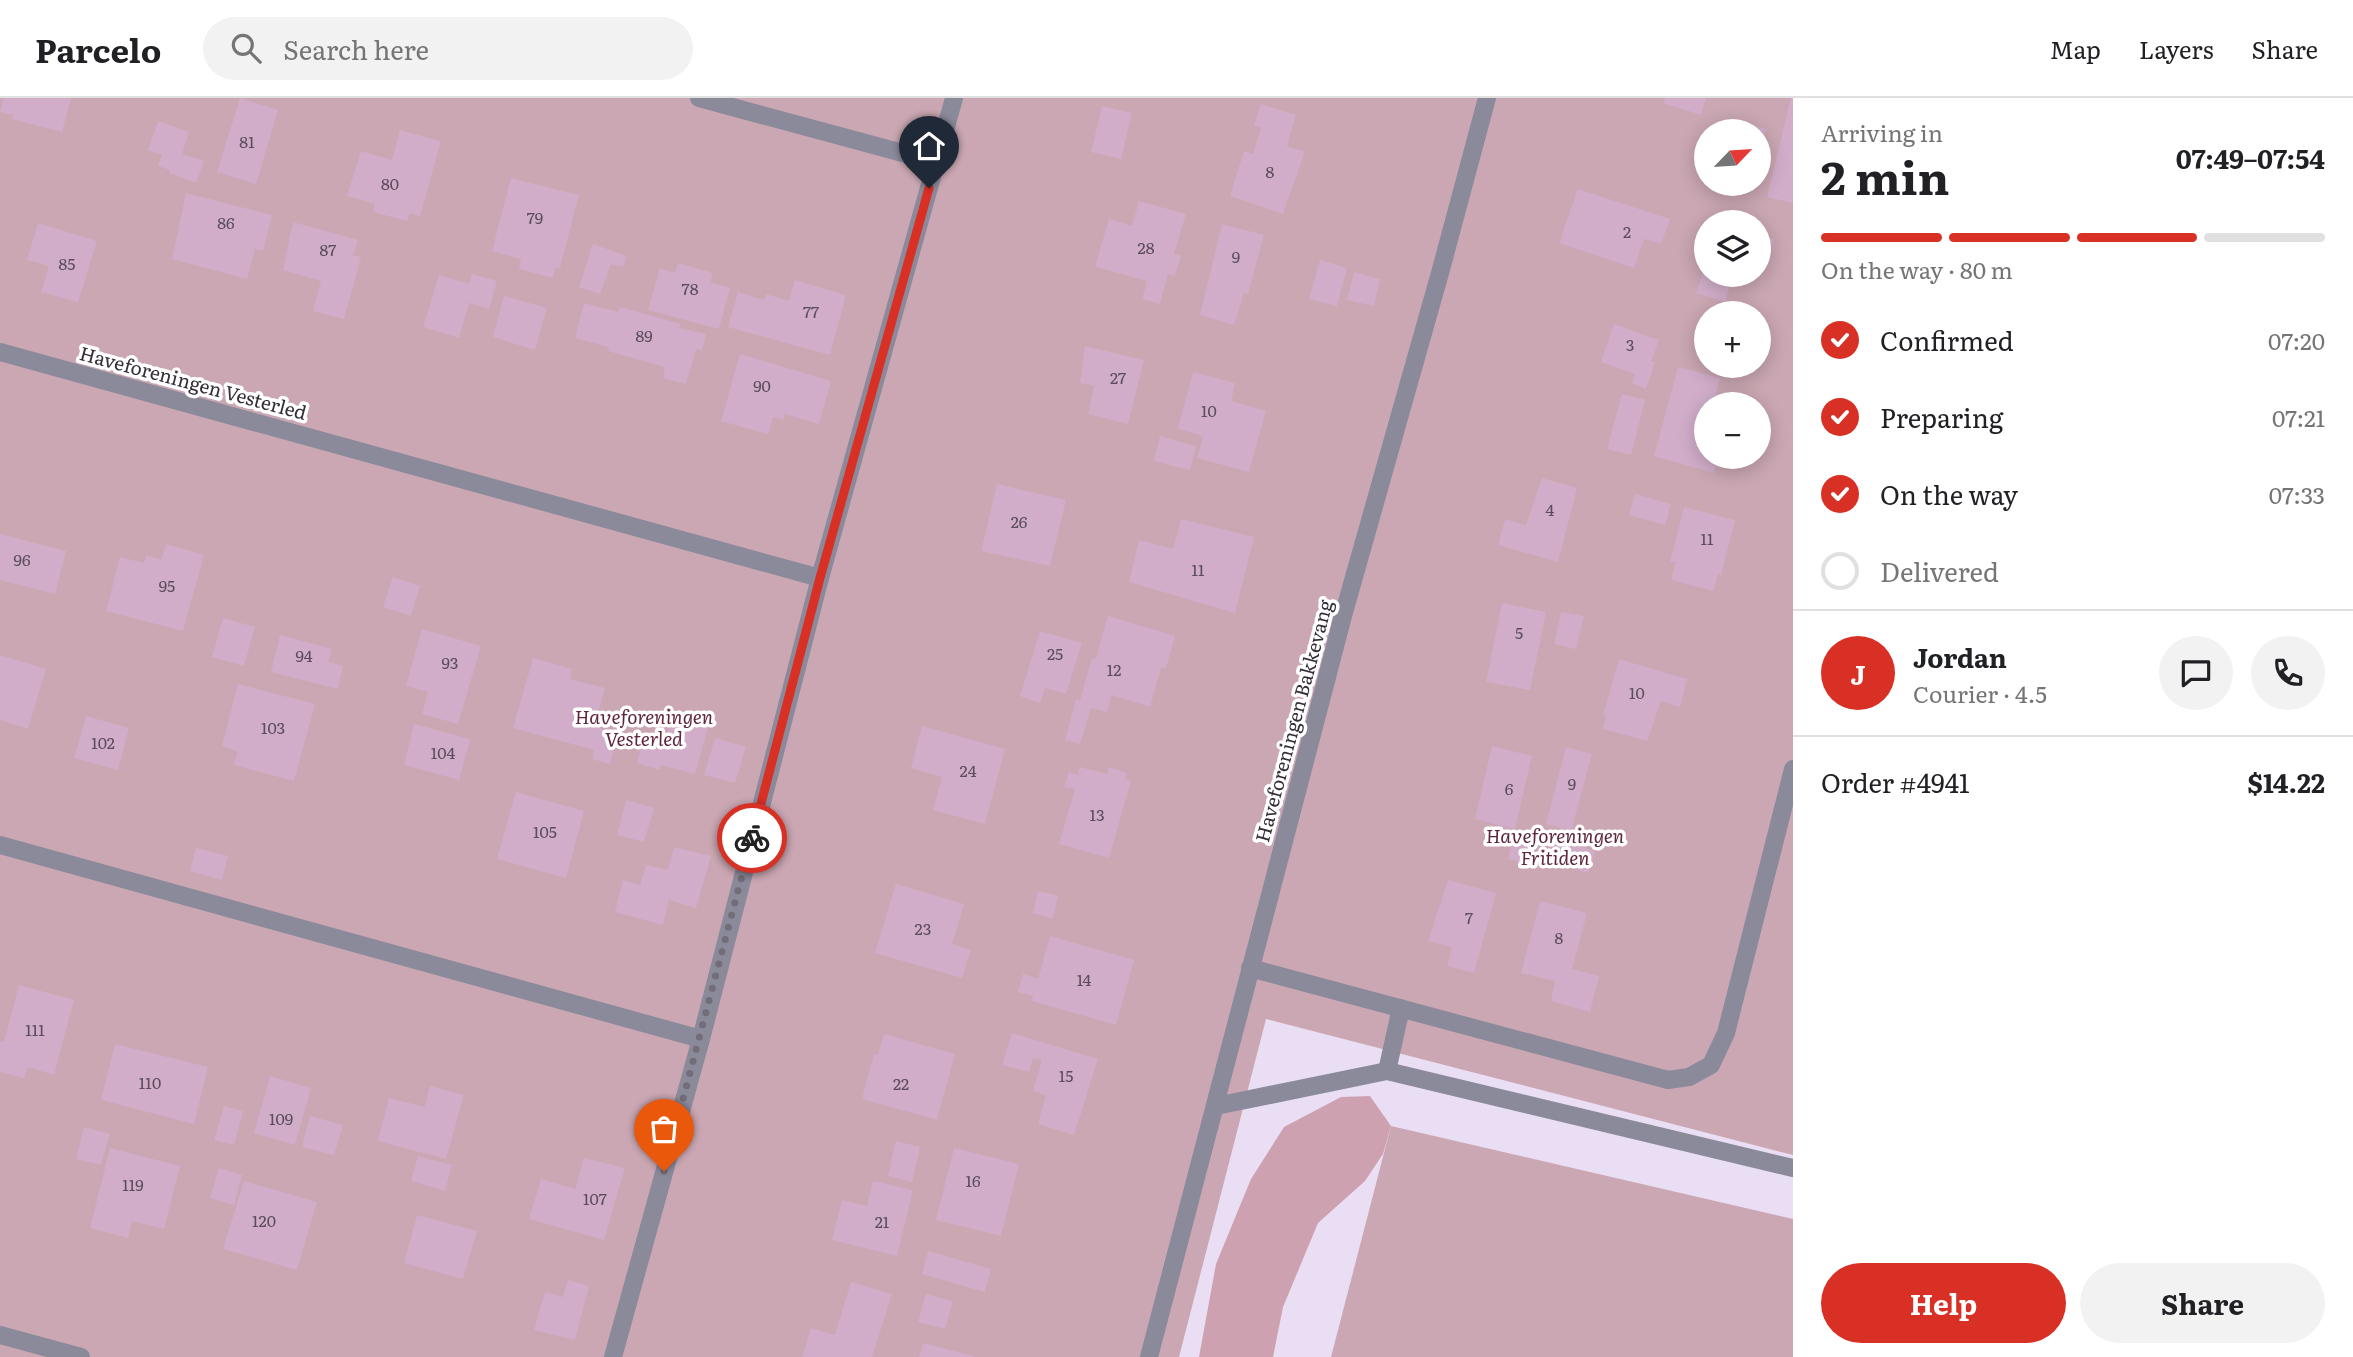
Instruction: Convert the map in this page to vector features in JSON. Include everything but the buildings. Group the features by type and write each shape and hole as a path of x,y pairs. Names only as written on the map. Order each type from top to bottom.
{"lane":[{"path":"699,98 936,162"},
{"path":"614,1357 701,1039 820,578 954,98"},
{"name":"Haveforeningen Bakkevang","path":"1149,1357 1343,616 1440,273 1486,98"},
{"name":"Haveforeningen Vesterled","path":"0,352 820,578"},
{"path":"1250,968 1668,1080 1689,1077 1711,1065 1726,1033 1793,769"},
{"path":"0,845 701,1039"},
{"path":"1387,1071 1401,1008"},
{"path":"1216,1106 1387,1071 1793,1168"},
{"path":"0,1335 81,1357"}],"green space":[{"name":"Haveforeningen Vesterled","path":"0,98 1793,98 1793,1155 1266,1019 1179,1357 0,1357"},
{"path":"1391,1126 1793,1219 1793,1357 1331,1357"}],"shaded area":[{"path":"1370,1096 1391,1126 1383,1154 1365,1181 1318,1223 1283,1307 1273,1357 1199,1357 1216,1264 1251,1179 1284,1127 1341,1097"}],"way so far":[{"path":"664,1171 752,838"}],"route":[{"path":"752,838 820,578 929,188"}],"park label":[{"name":"Haveforeningen Fritiden","path":"1555,847"}]}
